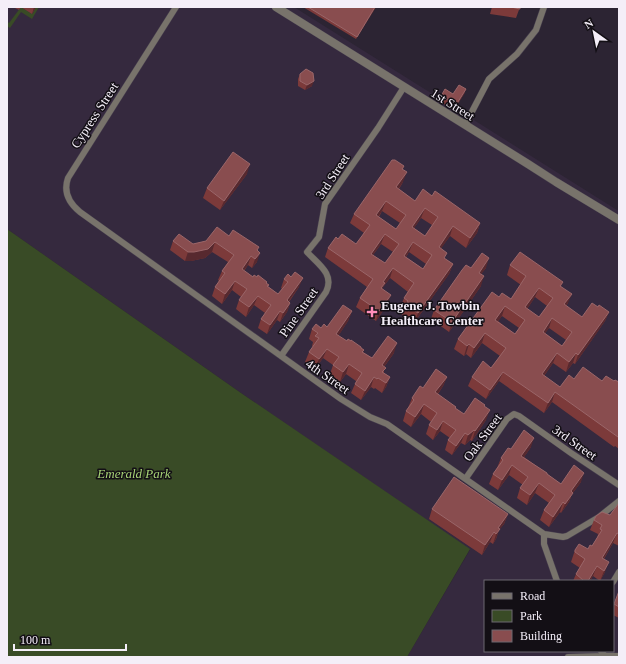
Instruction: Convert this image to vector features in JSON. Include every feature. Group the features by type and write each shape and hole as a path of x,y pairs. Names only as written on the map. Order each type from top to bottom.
{"street":[{"name":"Cypress Street","path":"104,229 72,205 67,194 66,182 176,7"},
{"name":"1st Street","path":"276,7 404,88 619,220"},
{"path":"465,125 489,79 517,54 536,30 544,7"},
{"name":"3rd Street","path":"329,278 326,272 307,252 319,237 325,204 404,88"},
{"name":"4th Street","path":"104,229 341,399 387,424 544,534"},
{"name":"Pine Street","path":"281,356 326,292 329,285 329,278"},
{"name":"Oak Street","path":"466,478 507,419 514,414 519,416"},
{"name":"3rd Street","path":"519,416 571,454 619,485"},
{"path":"557,580 544,544 544,534 567,536 599,517 619,501"},
{"path":"568,657 580,654 603,653 619,656"}],"shaded area":[{"name":"Eugene J. Towbin Healthcare Center","path":"7,7 294,7 619,210 619,657 407,657 470,550 241,393 7,229"}],"green space":[{"path":"21,7 32,14 36,7 39,7 32,19 21,12 10,28 7,26 7,22 9,23"},
{"name":"Emerald Park","path":"7,229 241,393 470,549 407,657 7,657"}],"building":[{"path":"308,7 375,7 357,37"},
{"path":"306,69 313,73 314,81 307,85 300,81 300,74"},
{"path":"459,85 466,89 456,105 441,96 445,89 453,94"},
{"path":"233,152 250,164 224,201 207,188"},
{"path":"392,160 395,160 404,166 402,169 407,172 396,187 415,201 423,189 432,196 435,191 480,223 470,238 453,226 439,247 447,253 444,258 453,264 418,313 406,305 408,301 404,298 414,283 393,268 383,282 385,283 381,288 391,295 379,311 360,298 373,279 328,248 336,237 338,239 342,234 356,244 370,225 354,214","holes":["386,201 406,215 396,229 376,215","425,208 438,217 425,236 412,227","385,234 399,244 385,263 371,254","413,242 432,255 423,269 404,256"]},
{"path":"217,227 229,236 233,230 259,247 257,250 260,253 255,259 251,256 242,269 253,277 254,275 257,277 258,275 267,282 266,283 269,285 267,286 278,294 288,282 284,279 288,274 291,277 295,272 303,278 287,300 290,303 283,313 280,311 270,325 261,319 271,305 258,296 249,307 239,300 247,289 235,281 225,294 215,287 225,273 222,271 234,255 215,242 208,249 188,252 173,241 179,234 193,244 206,241"},
{"path":"520,252 563,282 560,286 572,294 564,304 582,317 592,303 598,307 599,305 609,312 578,355 576,353 569,362 557,353 542,374 560,387 569,375 574,379 583,367 602,381 606,376 619,382 618,437 555,392 548,403 503,372 490,390 472,377 483,361 491,368 506,348 485,333 474,348 469,344 467,346 458,339 492,292 499,297 502,293 511,299 526,276 510,265","holes":["539,288 553,298 539,317 525,307","505,306 525,320 515,334 495,320","552,318 572,332 562,346 543,332"]},
{"path":"482,253 489,258 479,273 484,276 452,322 434,310 466,265 471,268"},
{"path":"343,305 352,311 336,334 347,341 348,339 351,340 364,350 362,352 372,358 388,336 397,343 382,365 386,368 382,372 390,377 386,383 374,377 365,391 355,384 362,373 349,364 343,372 333,365 339,357 327,349 319,359 309,352 319,338 315,336 318,333 312,329 316,324 321,328 324,324 327,327"},
{"path":"436,369 447,377 435,392 456,407 455,408 464,414 475,398 490,410 475,431 474,430 468,435 465,433 456,446 448,440 456,430 443,421 437,430 429,425 437,413 424,404 415,417 406,411 414,400 412,398 420,386 423,388"},
{"path":"524,430 534,438 521,456 561,484 574,465 584,473 571,491 573,493 565,504 563,502 553,517 544,510 555,495 539,483 530,495 520,488 528,477 512,465 502,480 493,474 503,460 501,458 508,448 511,449"},
{"path":"454,477 508,514 498,528 500,529 496,534 494,532 485,545 432,509"},
{"path":"619,503 619,534 617,533 602,558 609,562 604,571 597,566 589,580 583,580 576,574 585,559 575,552 575,550 579,544 588,549 590,545 592,546 602,530 600,529 602,525 594,520 596,516 602,512 610,515"},
{"path":"619,591 619,607 614,604"}],"place":[{"name":"Eugene J. Towbin Healthcare Center","path":"372,312"}]}
